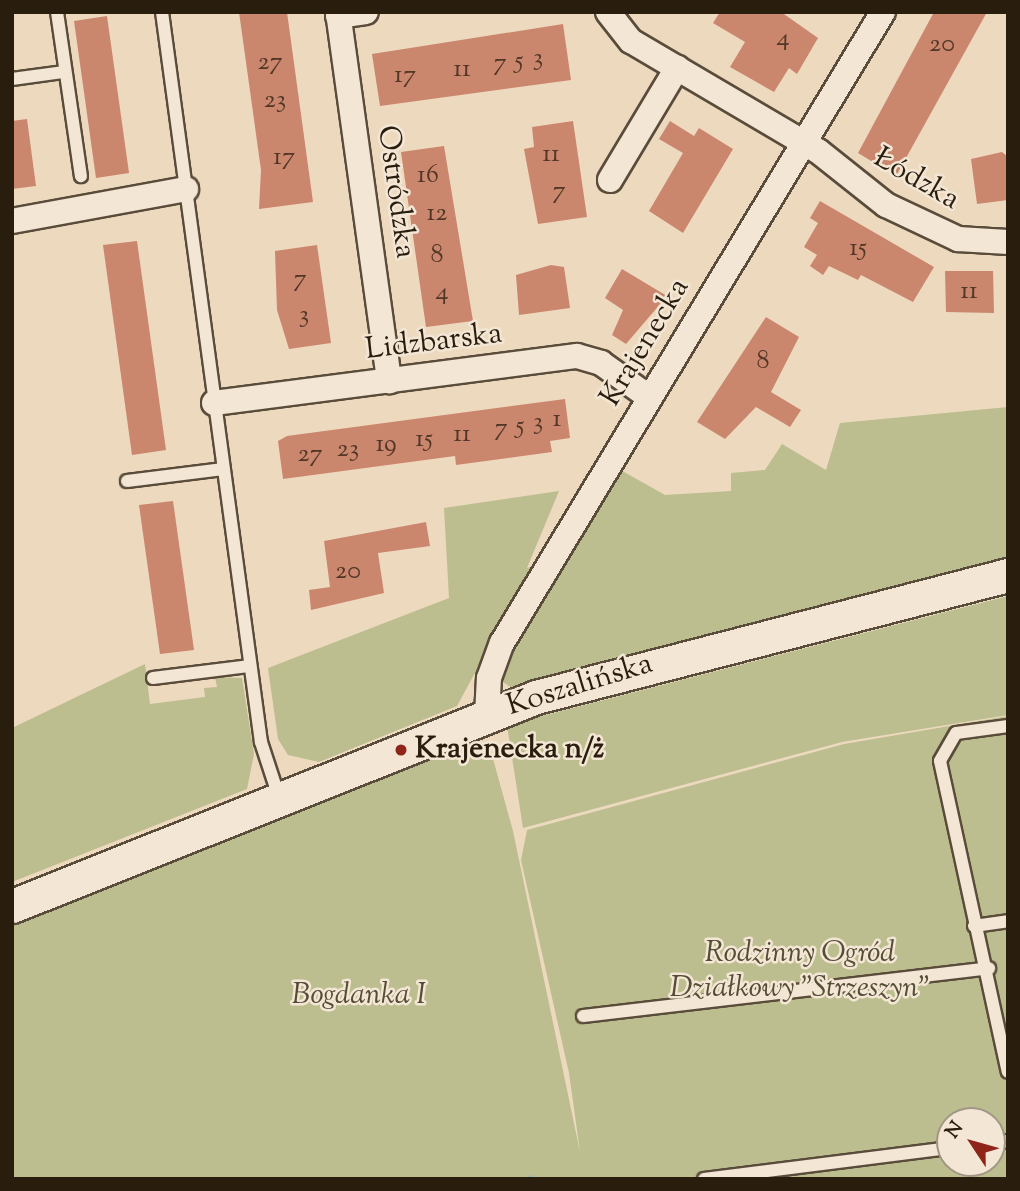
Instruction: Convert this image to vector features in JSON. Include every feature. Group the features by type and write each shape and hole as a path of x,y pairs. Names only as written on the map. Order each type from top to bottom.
{"street":[{"path":"338,14 366,12"},
{"name":"Łódzka","path":"608,12 631,41 804,143 910,219 958,239 1008,242"},
{"name":"Krajenecka","path":"487,715 496,654 883,12"},
{"name":"Ostródzka","path":"338,14 389,381"},
{"path":"610,180 677,68"},
{"path":"12,221 186,189"},
{"name":"Lidzbarska","path":"214,404 576,356 601,363 650,398"},
{"name":"Koszalińska","path":"12,905 487,715 631,668 1008,575"}],"lane":[{"path":"57,12 63,72 81,176"},
{"path":"162,12 261,742 280,798"},
{"path":"12,79 63,72"},
{"path":"127,481 223,469"},
{"path":"153,678 250,666"},
{"path":"1008,726 956,733 940,761 974,926 989,968 1008,1072"},
{"path":"974,926 1008,921"},
{"path":"583,1016 989,968"},
{"path":"704,1179 936,1150"}],"green space":[{"path":"1008,407 1008,566 519,693 497,678 617,468 665,495 731,491 731,473 765,470 782,444 826,470 840,423"},
{"path":"559,491 527,568 533,566 457,706 319,762 288,755 278,739 268,668 449,598 444,508"},
{"path":"1008,596 1008,715 842,742 523,828 507,725"},
{"path":"145,664 150,704 205,697 204,688 217,687 215,677 242,678 254,754 247,789 12,882 12,728"},
{"path":"1008,716 1008,1179 12,1179 12,921 470,736 473,754 490,748 513,831 580,1152 569,1073 521,860 527,830 844,744"}],"building":[{"path":"239,12 287,12 313,202 259,209 261,170"},
{"path":"720,12 781,12 818,38 797,74 789,68 774,92 730,67 745,42 713,23"},
{"path":"934,12 987,12 896,176 858,153"},
{"path":"107,16 129,173 96,178 74,21"},
{"path":"563,24 571,80 380,106 372,54"},
{"path":"27,119 36,186 12,189 12,121"},
{"path":"573,121 587,217 538,224 524,149 534,147 532,127"},
{"path":"670,121 694,136 699,128 733,149 683,233 649,211 683,153 659,139"},
{"path":"444,146 473,321 426,327 401,152"},
{"path":"1002,152 1008,157 1008,200 977,204 971,159"},
{"path":"820,201 934,267 913,302 861,275 858,280 829,266 823,275 810,266 817,255 804,247 818,223 810,218"},
{"path":"137,241 166,450 132,455 103,245"},
{"path":"317,245 331,343 289,349 277,310 275,251"},
{"path":"551,265 564,267 570,308 519,315 516,275"},
{"path":"622,269 667,296 626,344 612,335 623,310 605,298"},
{"path":"945,271 993,271 994,313 946,312"},
{"path":"766,317 799,337 771,392 801,410 790,427 756,407 725,439 697,422"},
{"path":"565,399 570,438 550,441 552,452 456,465 455,456 283,479 278,441 287,436"},
{"path":"173,501 194,650 160,654 139,505"},
{"path":"426,522 430,546 378,553 384,593 311,610 309,590 330,587 324,541"}],"place":[{"name":"Krajenecka n/ż","path":"401,750"}],"park label":[{"name":"Rodzinny Ogród Działkowy \"Strzeszyn\"","path":"800,971"},
{"name":"Bogdanka I","path":"359,996"}]}
